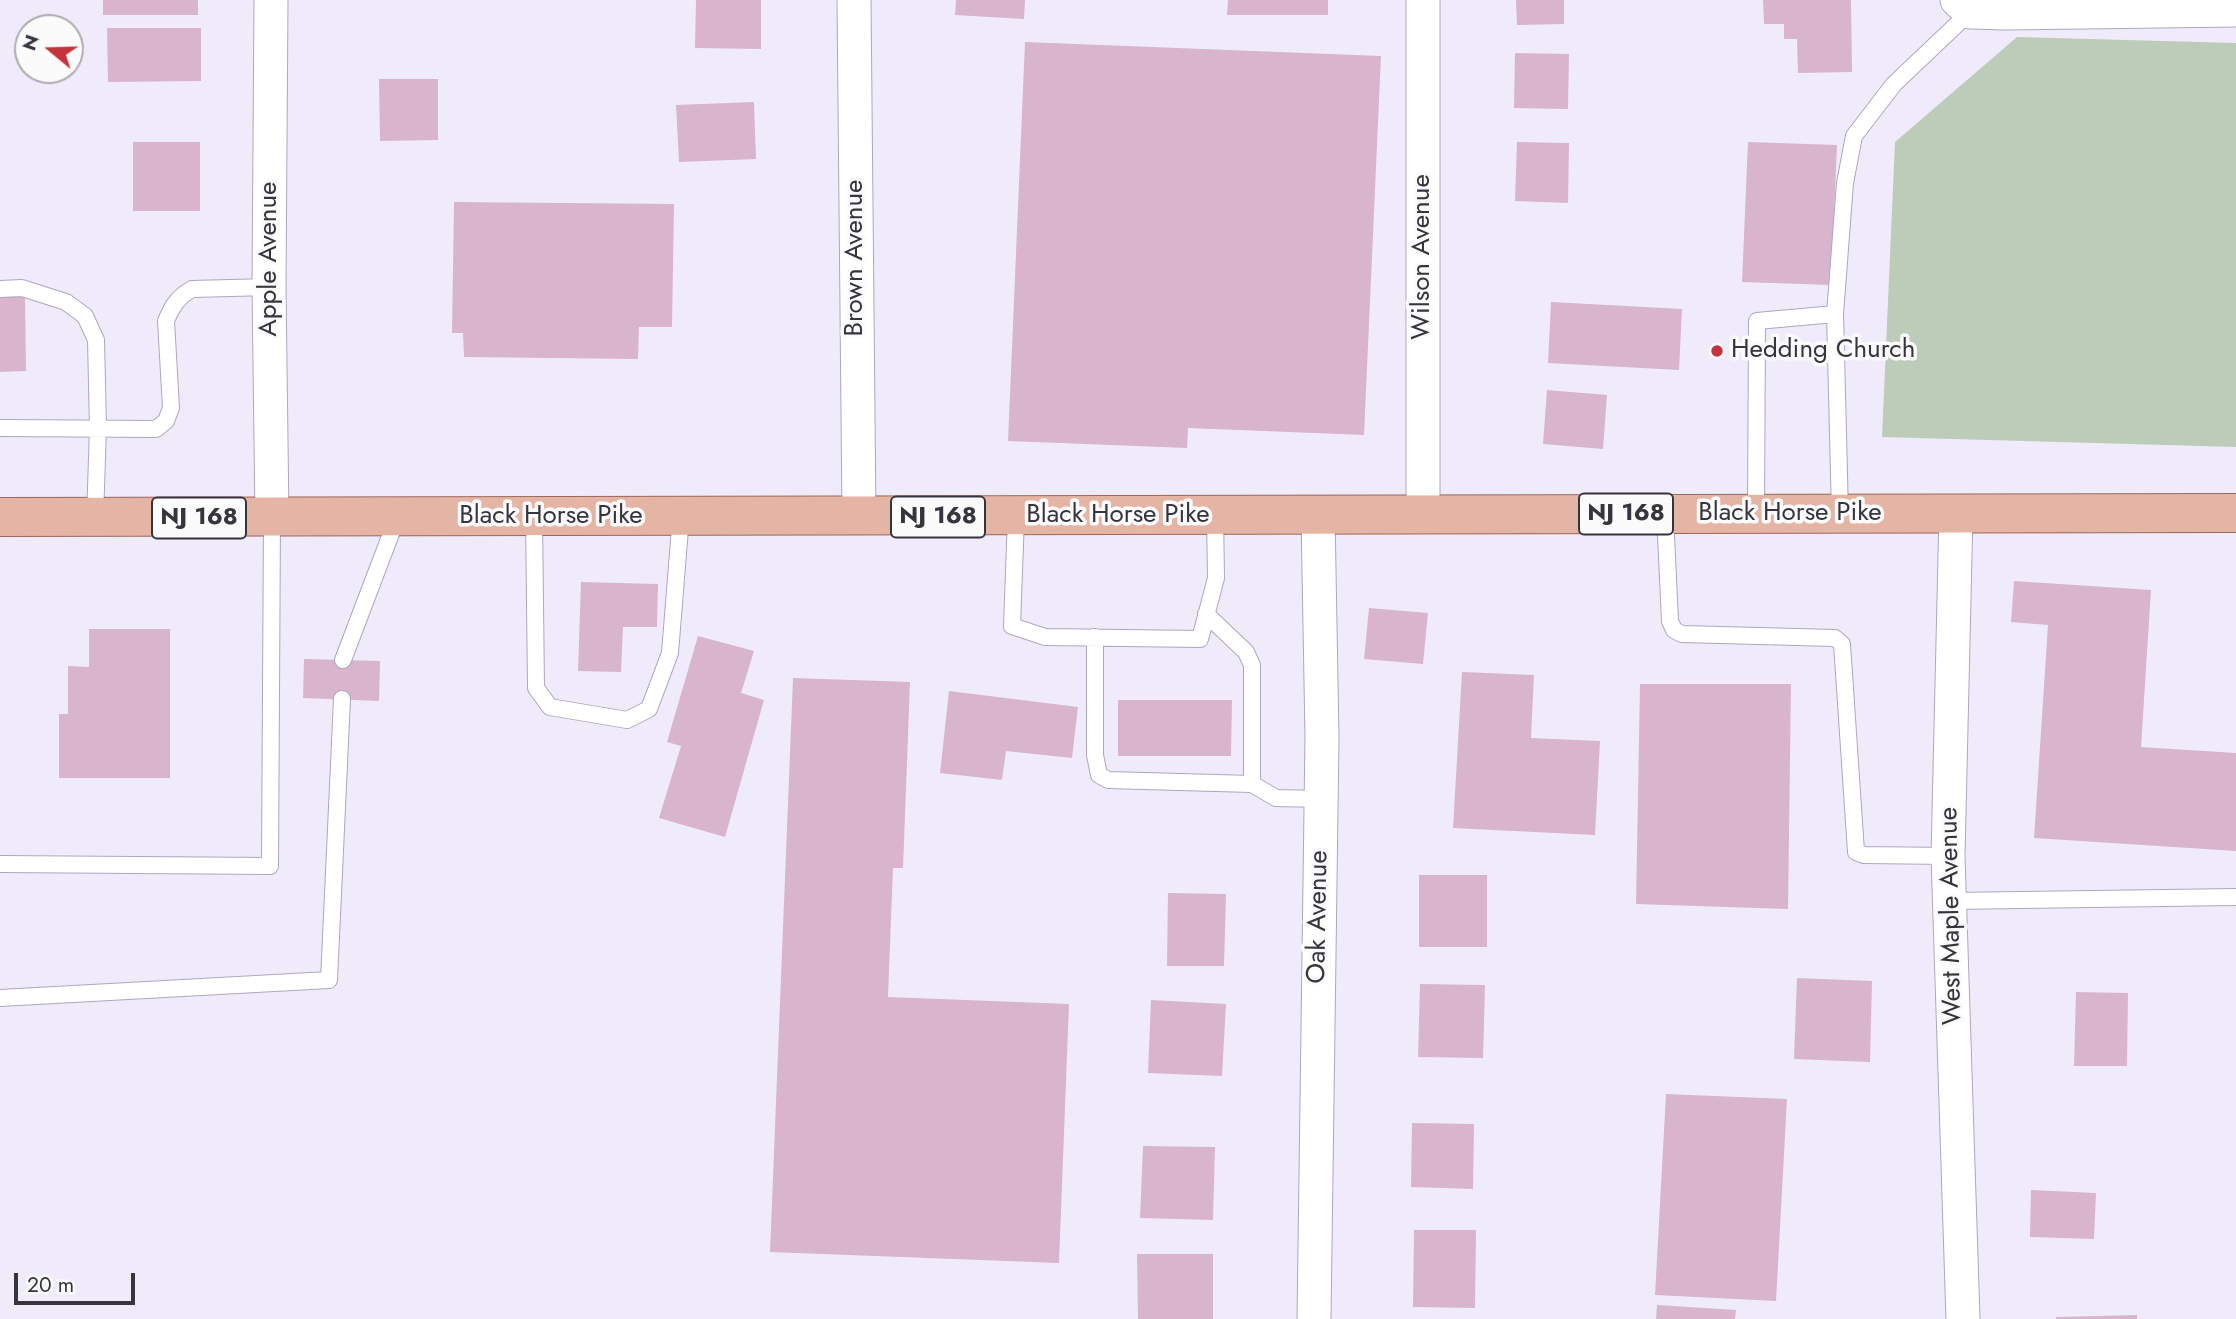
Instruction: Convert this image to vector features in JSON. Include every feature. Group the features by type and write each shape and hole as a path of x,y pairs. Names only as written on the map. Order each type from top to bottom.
{"main road":[{"name":"Black Horse Pike","path":"0,517 2236,513"}],"street":[{"name":"Apple Avenue","path":"271,0 272,518"},
{"name":"Brown Avenue","path":"854,0 859,516"},
{"name":"Wilson Avenue","path":"1423,0 1423,514"},
{"path":"1963,6 2006,13 2236,10"},
{"name":"West Maple Avenue","path":"1956,513 1948,856 1963,1319"},
{"name":"Oak Avenue","path":"1314,1319 1321,799 1318,515"}],"lane":[{"path":"1840,514 1835,314 1845,183 1854,136 1894,84 1963,6"},
{"path":"0,428 156,429 166,421 171,408 166,321 171,307 181,295 192,289 270,287"},
{"path":"0,289 22,288 66,302 85,316 96,340 98,428 95,517"},
{"path":"1756,514 1757,320 1835,314"},
{"path":"1665,514 1670,621 1674,630 1682,634 1835,638 1842,644 1856,852 1864,855 1948,856"},
{"path":"534,516 536,688 550,706 627,720 649,709 670,653 681,516"},
{"path":"1016,517 1012,626 1045,637 1200,639 1216,578 1215,516"},
{"path":"343,660 397,517"},
{"path":"0,864 270,866 272,518"},
{"path":"1206,614 1247,652 1252,665 1252,784"},
{"path":"1095,638 1095,755 1100,775 1108,779 1252,784 1276,798 1321,799"},
{"path":"0,998 329,980 342,699"},
{"path":"1950,901 2236,897"}],"green space":[{"path":"2017,37 2236,43 2236,447 1882,437 1895,142"}],"building":[{"path":"103,0 198,0 198,15 103,15"},
{"path":"696,0 761,0 761,49 695,48"},
{"path":"956,0 1025,0 1024,19 955,15"},
{"path":"1228,0 1328,0 1328,15 1227,15"},
{"path":"1516,0 1564,0 1564,24 1517,25"},
{"path":"1763,0 1851,0 1852,72 1798,73 1797,39 1784,39 1784,24 1764,24"},
{"path":"107,28 201,28 201,81 108,82"},
{"path":"1025,42 1381,56 1364,435 1188,428 1187,448 1008,441"},
{"path":"1515,53 1569,54 1568,109 1514,108"},
{"path":"379,79 438,79 438,140 380,141"},
{"path":"754,102 756,159 679,162 676,105"},
{"path":"133,142 200,142 200,211 133,211"},
{"path":"1517,142 1569,143 1568,203 1515,201"},
{"path":"1748,142 1837,145 1831,285 1742,282"},
{"path":"454,202 674,204 672,327 639,327 638,359 464,357 463,333 452,333"},
{"path":"25,294 26,371 0,372 0,295"},
{"path":"1551,302 1682,309 1679,370 1548,363"},
{"path":"1547,390 1607,395 1603,449 1543,444"},
{"path":"2014,581 2151,590 2141,747 2236,753 2236,851 2034,838 2048,625 2011,622"},
{"path":"581,582 658,584 657,627 623,627 621,672 578,671"},
{"path":"1369,608 1428,613 1423,664 1364,659"},
{"path":"89,629 170,629 170,778 59,778 59,714 68,714 68,666 89,667"},
{"path":"698,636 754,651 741,693 764,700 725,837 659,818 681,746 667,742"},
{"path":"304,659 380,661 379,701 303,698"},
{"path":"1462,672 1534,675 1531,738 1600,741 1595,835 1453,828"},
{"path":"793,678 910,682 903,868 893,868 888,997 1069,1004 1059,1263 770,1252"},
{"path":"1640,684 1791,684 1788,909 1636,904"},
{"path":"949,691 1078,707 1072,758 1006,751 1002,780 940,773"},
{"path":"1118,700 1232,700 1231,756 1118,756"},
{"path":"1419,875 1487,875 1487,947 1419,947"},
{"path":"1168,893 1226,894 1224,966 1167,966"},
{"path":"1797,978 1872,981 1870,1062 1794,1059"},
{"path":"1420,984 1485,985 1483,1058 1418,1057"},
{"path":"2076,992 2128,993 2127,1066 2074,1066"},
{"path":"1151,1000 1226,1004 1222,1076 1148,1073"},
{"path":"1666,1094 1787,1099 1776,1301 1655,1295"},
{"path":"1412,1123 1474,1124 1473,1189 1411,1187"},
{"path":"1143,1146 1215,1147 1213,1220 1140,1218"},
{"path":"2031,1190 2096,1193 2094,1239 2030,1237"},
{"path":"1414,1230 1476,1230 1475,1308 1413,1307"},
{"path":"1137,1254 1213,1254 1213,1319 1138,1319"},
{"path":"1657,1305 1736,1310 1735,1319 1656,1319"},
{"path":"2137,1315 2137,1319 2056,1319 2056,1317"}],"place":[{"name":"Hedding Church","path":"1717,351"}]}
